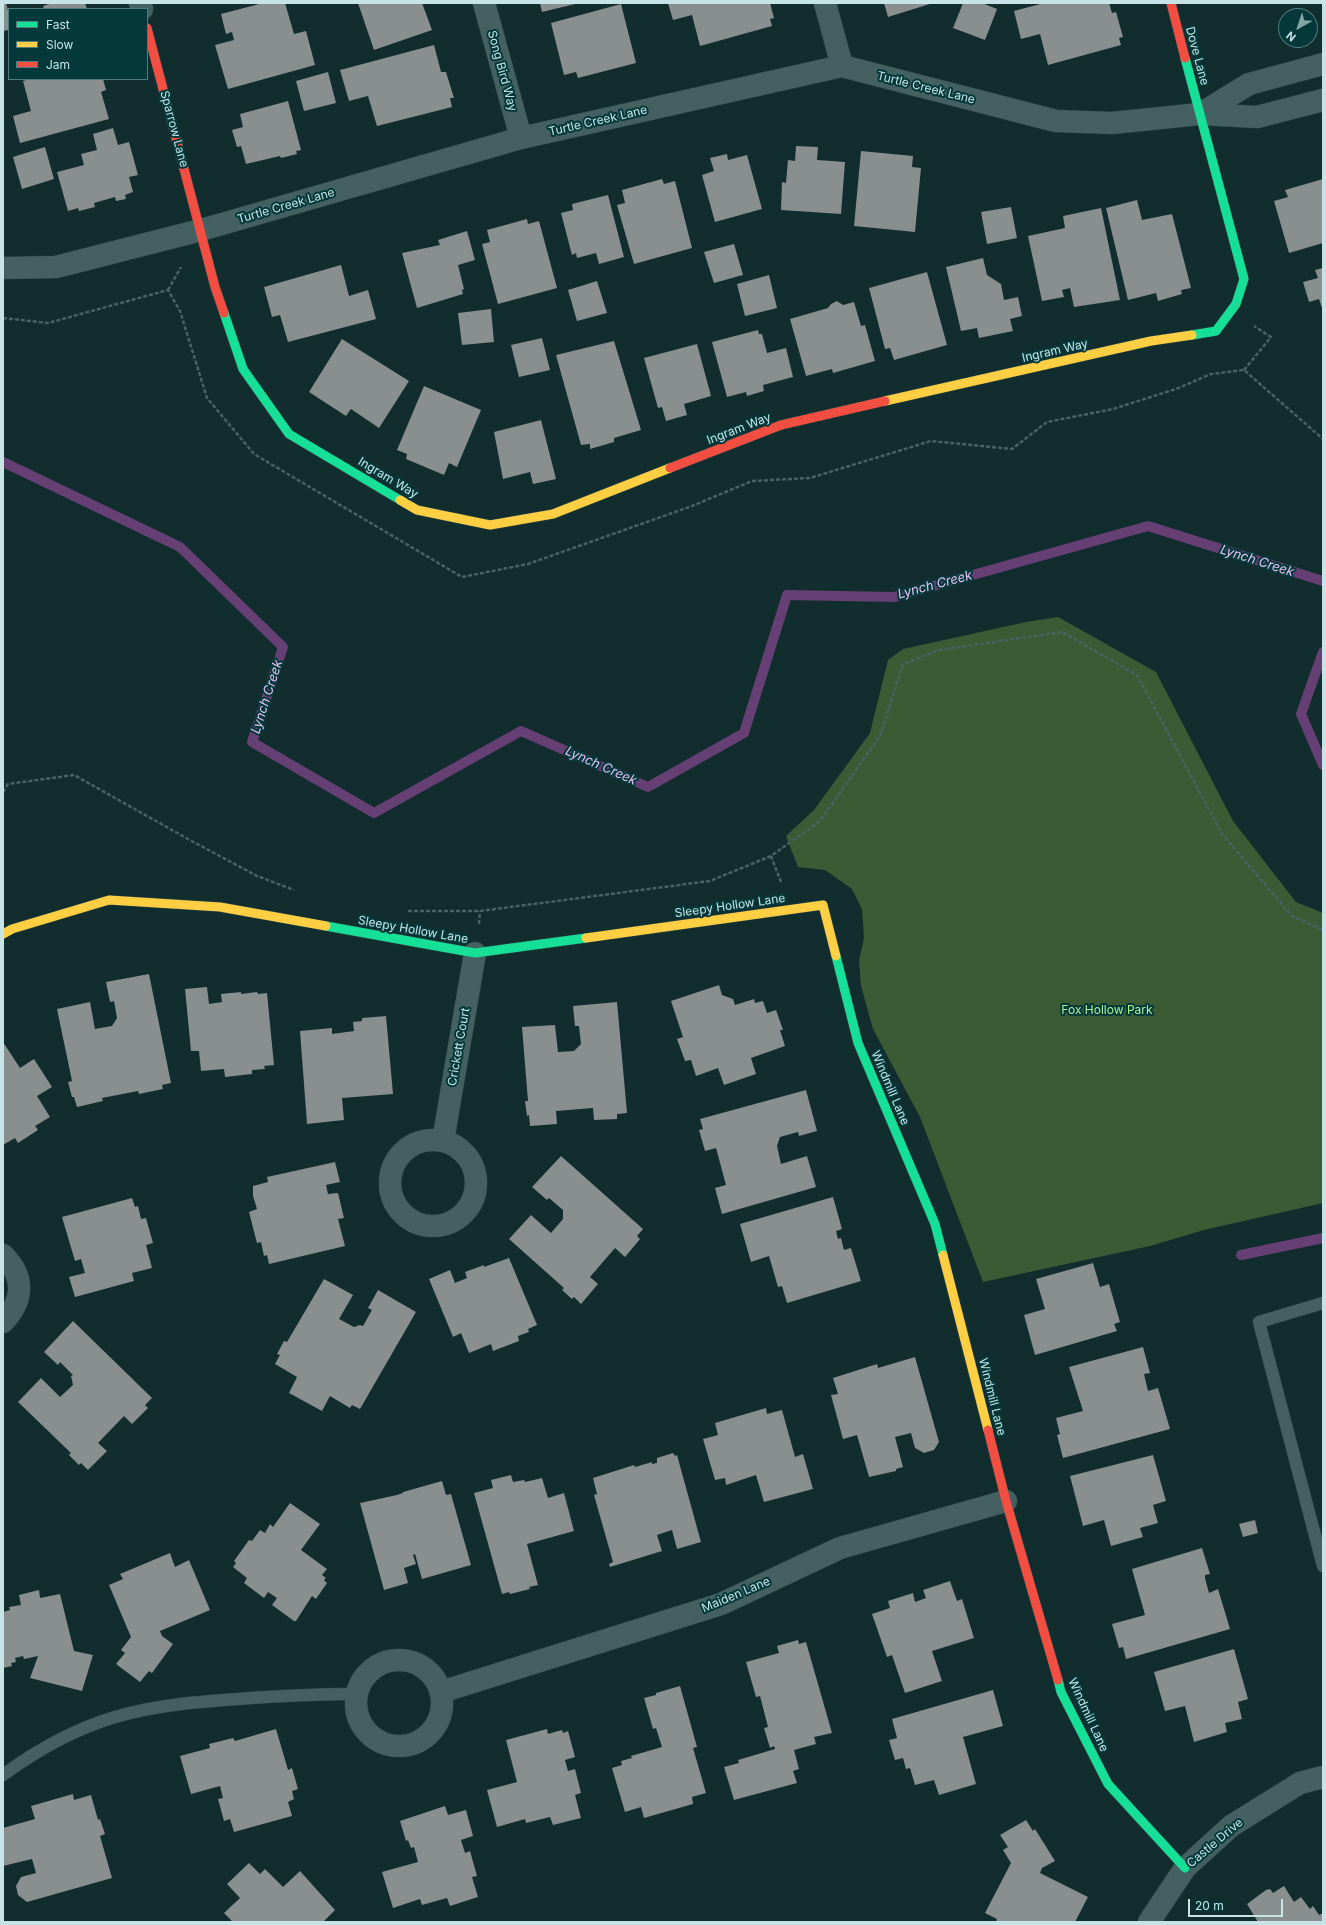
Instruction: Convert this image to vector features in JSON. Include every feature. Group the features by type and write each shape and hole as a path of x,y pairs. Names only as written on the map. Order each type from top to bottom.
{"street":[{"name":"Song Bird Way","path":"484,3 521,138"},
{"path":"825,3 842,66"},
{"name":"Dove Lane","path":"1170,3 1200,114"},
{"name":"Sparrow Lane","path":"148,32 202,230"},
{"name":"Turtle Creek Lane","path":"1200,114 1249,84 1323,64"},
{"name":"Turtle Creek Lane","path":"3,268 56,267 202,230 521,138 842,66 1056,121 1112,123 1200,114 1257,117 1323,100"},
{"name":"Ingram Way","path":"202,230 215,287 243,369 289,434 417,510 490,525 552,514 781,425 1151,341 1216,331 1236,304 1244,279 1200,114"},
{"name":"Sleepy Hollow Lane","path":"3,934 12,929 109,900 220,907 475,953 823,905"},
{"name":"Windmill Lane","path":"823,905 858,1043 935,1224 1006,1501 1061,1692 1108,1784 1185,1868"},
{"name":"Crickett Court","path":"443,1141 475,953"},
{"path":"3,1256 12,1264 20,1287 18,1300 12,1313 3,1322"},
{"name":"Maiden Lane","path":"441,1692 721,1604 840,1548 1006,1501"},
{"path":"398,1660 412,1661 424,1668 434,1678 441,1692 442,1706 439,1720 432,1731 421,1740 407,1746 393,1746 380,1742 368,1734 360,1722 356,1708 356,1694 362,1681 371,1670 383,1662 398,1660"},
{"name":"Castle Drive","path":"1149,1922 1185,1868 1231,1826 1300,1783 1323,1777"}],"lane":[{"path":"1323,1303 1259,1322 1323,1566"},
{"path":"3,1775 20,1762 66,1735 116,1717 184,1702 307,1694 356,1694"}],"path":[{"path":"3,318 48,323 168,290 180,311 208,398 254,454 462,577 528,564 692,506 752,481 810,478 931,441 1012,449 1047,422 1113,409 1176,389 1212,374 1244,370 1271,337 1230,311"},
{"path":"1244,370 1323,439"},
{"path":"401,911 480,911 710,881 771,856 820,821 880,736 903,664 939,650 1062,632 1137,675 1222,834 1292,916 1323,930"},
{"path":"3,792 8,784 74,775 257,876 297,891"}],"green space":[{"name":"Fox Hollow Park","path":"1058,617 1156,672 1233,821 1296,902 1323,913 1323,1203 1204,1230 1150,1246 983,1282 920,1117 873,1029 861,986 859,961 864,938 862,909 852,889 825,870 798,867 786,836 814,810 870,733 888,660 903,649 1026,622"}],"building":[{"path":"3,3 6,3 8,10 8,30 3,31"},
{"path":"52,3 85,3 87,8 44,8 43,6"},
{"path":"263,3 285,3 294,34 306,31 315,65 228,89 215,45 234,40 232,32 226,34 221,14"},
{"path":"358,3 422,3 432,30 374,50"},
{"path":"540,3 575,3 575,4 542,12"},
{"path":"668,3 770,3 774,18 770,19 772,26 700,46 692,15 673,20"},
{"path":"884,3 933,3 888,17"},
{"path":"963,3 982,3 997,9 985,40 953,28"},
{"path":"1044,3 1109,3 1112,13 1116,12 1123,37 1119,38 1121,45 1048,65 1040,34 1021,39 1014,11"},
{"path":"621,4 636,63 578,78 576,72 564,75 551,23"},
{"path":"434,45 441,72 446,72 454,98 450,98 452,107 377,126 368,96 349,101 340,70"},
{"path":"328,72 336,103 304,111 296,81"},
{"path":"103,80 106,90 101,92 109,119 20,143 13,116 31,111 23,81"},
{"path":"288,101 301,150 296,151 297,154 281,158 280,156 246,164 241,146 237,147 232,130 243,127 240,114"},
{"path":"113,128 118,145 129,142 138,175 129,177 133,192 125,195 126,199 116,201 115,197 94,203 95,207 79,211 78,208 68,211 57,172 84,165 81,154 97,150 93,134"},
{"path":"796,146 818,147 817,160 845,162 841,214 781,210 782,182 786,183 788,160 795,161"},
{"path":"45,147 54,179 22,189 13,157"},
{"path":"861,151 913,156 912,167 921,168 915,232 854,226"},
{"path":"727,154 728,160 747,155 762,209 715,222 702,175 714,171 710,158"},
{"path":"662,179 664,184 675,181 692,248 634,264 617,205 625,203 622,190"},
{"path":"1323,179 1323,243 1289,253 1274,201 1288,197 1285,190"},
{"path":"608,195 624,257 599,264 596,253 577,258 576,253 572,255 561,213 573,210 572,204"},
{"path":"1137,200 1142,220 1172,214 1191,288 1181,290 1182,294 1158,301 1156,293 1128,300 1106,208"},
{"path":"1011,207 1017,238 987,244 981,212"},
{"path":"1101,208 1120,300 1074,307 1070,288 1062,290 1064,297 1042,301 1028,236 1065,228 1063,216"},
{"path":"527,219 528,224 539,221 557,288 498,304 482,244 490,242 487,230"},
{"path":"467,231 475,260 458,265 464,289 462,290 463,294 417,308 402,253 440,245 438,240"},
{"path":"734,244 743,275 714,283 704,252"},
{"path":"983,258 987,275 1001,284 1004,300 1018,297 1022,316 1010,319 1013,331 979,338 977,328 961,331 946,267"},
{"path":"341,265 349,296 368,290 376,319 288,342 280,315 272,317 264,287"},
{"path":"1323,268 1323,311 1319,299 1309,302 1303,282 1318,278 1315,270"},
{"path":"927,272 947,345 894,360 890,348 885,349 869,288"},
{"path":"769,275 777,308 745,316 737,284"},
{"path":"597,281 607,313 577,321 568,290"},
{"path":"837,301 843,305 854,302 861,326 865,325 875,361 833,373 832,369 806,376 790,319 828,308 831,304"},
{"path":"491,309 494,342 462,345 458,313"},
{"path":"758,330 759,334 762,334 767,353 786,348 793,377 763,385 764,391 747,396 746,392 727,397 712,342"},
{"path":"542,338 550,370 519,377 511,345"},
{"path":"342,339 409,381 379,428 351,409 346,416 309,392"},
{"path":"614,341 641,430 614,438 614,442 590,449 590,444 581,445 556,355"},
{"path":"697,344 711,396 684,404 687,415 666,421 662,407 658,408 644,358"},
{"path":"424,386 481,410 457,467 449,463 444,475 406,459 407,454 397,450"},
{"path":"541,420 556,479 533,484 530,472 503,479 494,432"},
{"path":"149,974 171,1083 162,1085 163,1089 139,1094 138,1091 102,1098 103,1101 77,1107 74,1097 72,1097 68,1082 72,1081 57,1009 90,1002 95,1029 112,1026 117,1018 114,1001 110,1002 106,982"},
{"path":"719,985 722,995 733,999 735,1005 754,999 755,1003 763,1001 767,1013 776,1010 783,1030 780,1030 785,1046 751,1058 756,1074 724,1085 718,1068 696,1076 691,1060 685,1061 677,1039 683,1037 671,1001"},
{"path":"207,987 209,1004 222,1002 221,994 241,992 241,994 257,992 258,994 267,993 274,1065 264,1066 265,1069 252,1070 252,1074 225,1077 224,1069 201,1071 199,1051 191,1051 185,989"},
{"path":"617,1002 627,1113 617,1114 617,1119 594,1120 593,1108 556,1111 557,1124 530,1126 525,1101 528,1101 522,1027 555,1025 558,1052 574,1051 581,1044 579,1026 575,1026 573,1006"},
{"path":"386,1016 393,1094 342,1098 344,1120 307,1124 300,1031 332,1028 332,1034 354,1031 353,1022 362,1021 362,1018"},
{"path":"3,1042 20,1068 34,1059 52,1087 37,1096 50,1117 35,1126 38,1130 18,1143 15,1138 3,1145"},
{"path":"806,1090 817,1131 799,1136 798,1132 780,1137 777,1146 781,1164 807,1156 816,1187 722,1214 715,1188 726,1185 716,1148 705,1151 699,1130 703,1129 700,1119"},
{"path":"561,1156 643,1229 637,1236 640,1239 625,1257 615,1248 590,1277 598,1284 581,1304 574,1297 572,1299 562,1290 564,1288 509,1239 531,1215 551,1233 563,1219 563,1210 549,1198 547,1200 532,1187"},
{"path":"335,1162 340,1182 326,1185 328,1194 338,1193 344,1218 338,1219 345,1246 269,1264 267,1255 264,1256 261,1242 257,1243 249,1212 257,1209 253,1196 253,1186 268,1182 267,1177"},
{"path":"833,1197 842,1229 836,1231 838,1239 841,1238 844,1250 851,1248 861,1281 787,1303 782,1286 778,1287 769,1256 751,1262 740,1224"},
{"path":"132,1198 135,1207 138,1206 141,1219 146,1218 153,1243 146,1245 152,1268 132,1273 134,1281 75,1297 69,1277 85,1273 81,1259 75,1261 62,1217"},
{"path":"509,1258 537,1325 528,1329 529,1332 518,1336 519,1341 493,1351 491,1344 469,1353 461,1333 453,1337 429,1279 450,1270 455,1283 467,1278 465,1272"},
{"path":"1093,1263 1100,1287 1109,1284 1120,1322 1114,1324 1117,1331 1035,1355 1024,1315 1045,1309 1036,1279"},
{"path":"324,1279 353,1295 339,1319 354,1327 360,1325 363,1326 372,1310 368,1308 378,1290 416,1312 360,1409 352,1405 350,1408 330,1396 322,1411 289,1393 297,1377 275,1364 280,1355 277,1354 284,1341 287,1342"},
{"path":"73,1321 152,1398 145,1405 148,1408 132,1424 124,1416 98,1443 107,1451 88,1470 81,1463 79,1465 69,1455 71,1453 18,1402 41,1378 60,1397 73,1385 71,1376 73,1375 60,1362 58,1365 44,1352"},
{"path":"1143,1347 1150,1373 1144,1374 1148,1391 1158,1388 1170,1429 1063,1458 1057,1435 1060,1434 1056,1418 1083,1411 1069,1367"},
{"path":"915,1357 939,1442 934,1450 924,1453 915,1448 911,1433 895,1437 903,1467 896,1469 896,1471 869,1477 857,1435 843,1439 831,1395 838,1394 833,1378 877,1364 878,1368"},
{"path":"766,1408 767,1414 782,1410 795,1457 803,1454 813,1489 764,1502 756,1475 726,1485 725,1478 715,1480 703,1439 718,1435 715,1423"},
{"path":"673,1453 675,1456 677,1455 701,1542 677,1549 672,1530 657,1535 662,1551 610,1567 609,1564 613,1562 594,1495 597,1494 593,1478 634,1465 635,1467 652,1462 652,1464 657,1463 657,1458"},
{"path":"1153,1455 1166,1501 1153,1505 1158,1523 1140,1528 1143,1537 1111,1546 1104,1520 1083,1526 1070,1476"},
{"path":"511,1475 513,1482 524,1480 525,1482 542,1478 548,1498 564,1493 574,1531 527,1544 538,1585 529,1587 530,1589 510,1594 509,1592 502,1594 474,1493 493,1488 491,1480"},
{"path":"442,1481 446,1495 451,1494 471,1565 422,1579 415,1554 413,1555 416,1564 404,1568 408,1583 384,1590 360,1503 397,1495"},
{"path":"290,1503 320,1524 301,1550 327,1569 322,1575 326,1578 324,1580 327,1583 316,1599 312,1596 296,1621 272,1605 277,1598 268,1592 264,1598 244,1583 247,1578 233,1567 236,1563 234,1561 249,1540 252,1541 260,1530 265,1533 270,1524 273,1527"},
{"path":"1255,1520 1258,1533 1243,1537 1239,1524"},
{"path":"1202,1548 1210,1574 1205,1575 1209,1593 1218,1589 1230,1629 1126,1659 1123,1647 1119,1648 1112,1624 1145,1615 1132,1569"},
{"path":"170,1553 175,1567 189,1560 210,1610 160,1631 162,1636 173,1644 152,1673 149,1671 140,1682 116,1664 125,1653 121,1650 131,1637 109,1585 123,1579 120,1574"},
{"path":"950,1581 957,1601 962,1599 974,1638 932,1651 942,1681 905,1693 892,1655 887,1657 872,1614 890,1608 888,1601 913,1593 915,1602 926,1598 923,1590"},
{"path":"39,1590 40,1598 60,1594 74,1651 93,1655 82,1691 30,1678 38,1656 24,1659 23,1656 15,1658 16,1662 11,1663 12,1666 3,1668 3,1612 10,1610 9,1607 21,1605 19,1595"},
{"path":"798,1640 799,1644 806,1642 832,1733 814,1737 816,1744 794,1750 799,1769 793,1771 797,1783 734,1800 724,1767 739,1763 738,1760 775,1749 774,1746 770,1748 764,1728 768,1727 760,1696 756,1697 746,1662 779,1653 777,1646"},
{"path":"1234,1649 1248,1699 1238,1702 1242,1719 1225,1723 1227,1732 1194,1742 1185,1706 1165,1711 1154,1672"},
{"path":"680,1686 697,1747 693,1748 706,1793 692,1797 693,1804 644,1818 641,1807 625,1812 612,1768 622,1765 621,1761 632,1758 631,1756 662,1747 656,1728 653,1729 644,1698"},
{"path":"993,1690 1003,1726 963,1737 976,1784 939,1795 934,1780 915,1785 910,1768 906,1769 903,1758 895,1760 889,1740 897,1738 892,1719"},
{"path":"276,1729 288,1770 292,1768 298,1789 292,1791 294,1799 288,1802 292,1816 234,1832 230,1819 224,1821 218,1799 223,1798 220,1786 191,1794 180,1756 210,1748 209,1744 233,1738 235,1741"},
{"path":"547,1729 548,1734 562,1730 563,1733 568,1731 575,1757 565,1760 568,1771 575,1769 581,1793 575,1795 581,1818 553,1825 550,1817 526,1823 525,1819 497,1827 487,1790 517,1782 506,1740"},
{"path":"73,1794 74,1800 91,1795 98,1820 100,1819 105,1834 100,1836 112,1878 27,1902 18,1895 16,1886 21,1877 36,1873 32,1859 3,1866 3,1828 35,1819 31,1806"},
{"path":"445,1806 448,1815 466,1810 473,1836 461,1840 465,1853 470,1851 477,1876 472,1877 478,1897 450,1906 447,1898 422,1905 420,1899 393,1908 382,1872 418,1862 414,1847 411,1848 408,1840 406,1841 400,1821"},
{"path":"1026,1820 1033,1831 1035,1829 1055,1861 1042,1868 1040,1873 1088,1897 1075,1922 996,1922 997,1919 985,1913 1011,1863 1003,1850 1008,1847 1000,1835"},
{"path":"249,1863 260,1874 265,1869 283,1887 300,1871 335,1910 323,1922 233,1922 224,1913 240,1898 227,1884"},
{"path":"1284,1886 1294,1902 1301,1897 1310,1909 1313,1906 1319,1915 1323,1913 1323,1922 1258,1922 1247,1904 1266,1890 1270,1889 1273,1893"}],"waterway":[{"name":"Lynch Creek","path":"3,462 180,547 283,647 252,742 374,813 521,731 648,787 744,733 787,595 894,597 1148,526 1323,581"},
{"name":"Lynch Creek","path":"1323,652 1301,714 1323,765"},
{"path":"1241,1255 1323,1238"}],"traffic: fast":[{"path":"1185,58 1244,279 1236,304 1216,331 1192,335"},
{"path":"224,313 243,369 289,434 400,500"},
{"path":"326,926 475,953 586,938"},
{"path":"836,956 858,1043 935,1224 943,1255"},
{"path":"1058,1680 1061,1692 1108,1784 1185,1868"}],"traffic: slow":[{"path":"885,401 1151,341 1192,335"},
{"path":"400,500 417,510 490,525 553,514 670,468"},
{"path":"3,934 12,929 109,900 220,907 326,926"},
{"path":"586,938 823,905 836,956"},
{"path":"943,1255 988,1430"}],"traffic: jam":[{"path":"1171,3 1185,58"},
{"path":"148,32 215,287 224,313"},
{"path":"670,468 781,425 885,401"},
{"path":"988,1430 1006,1501 1058,1680"}]}
